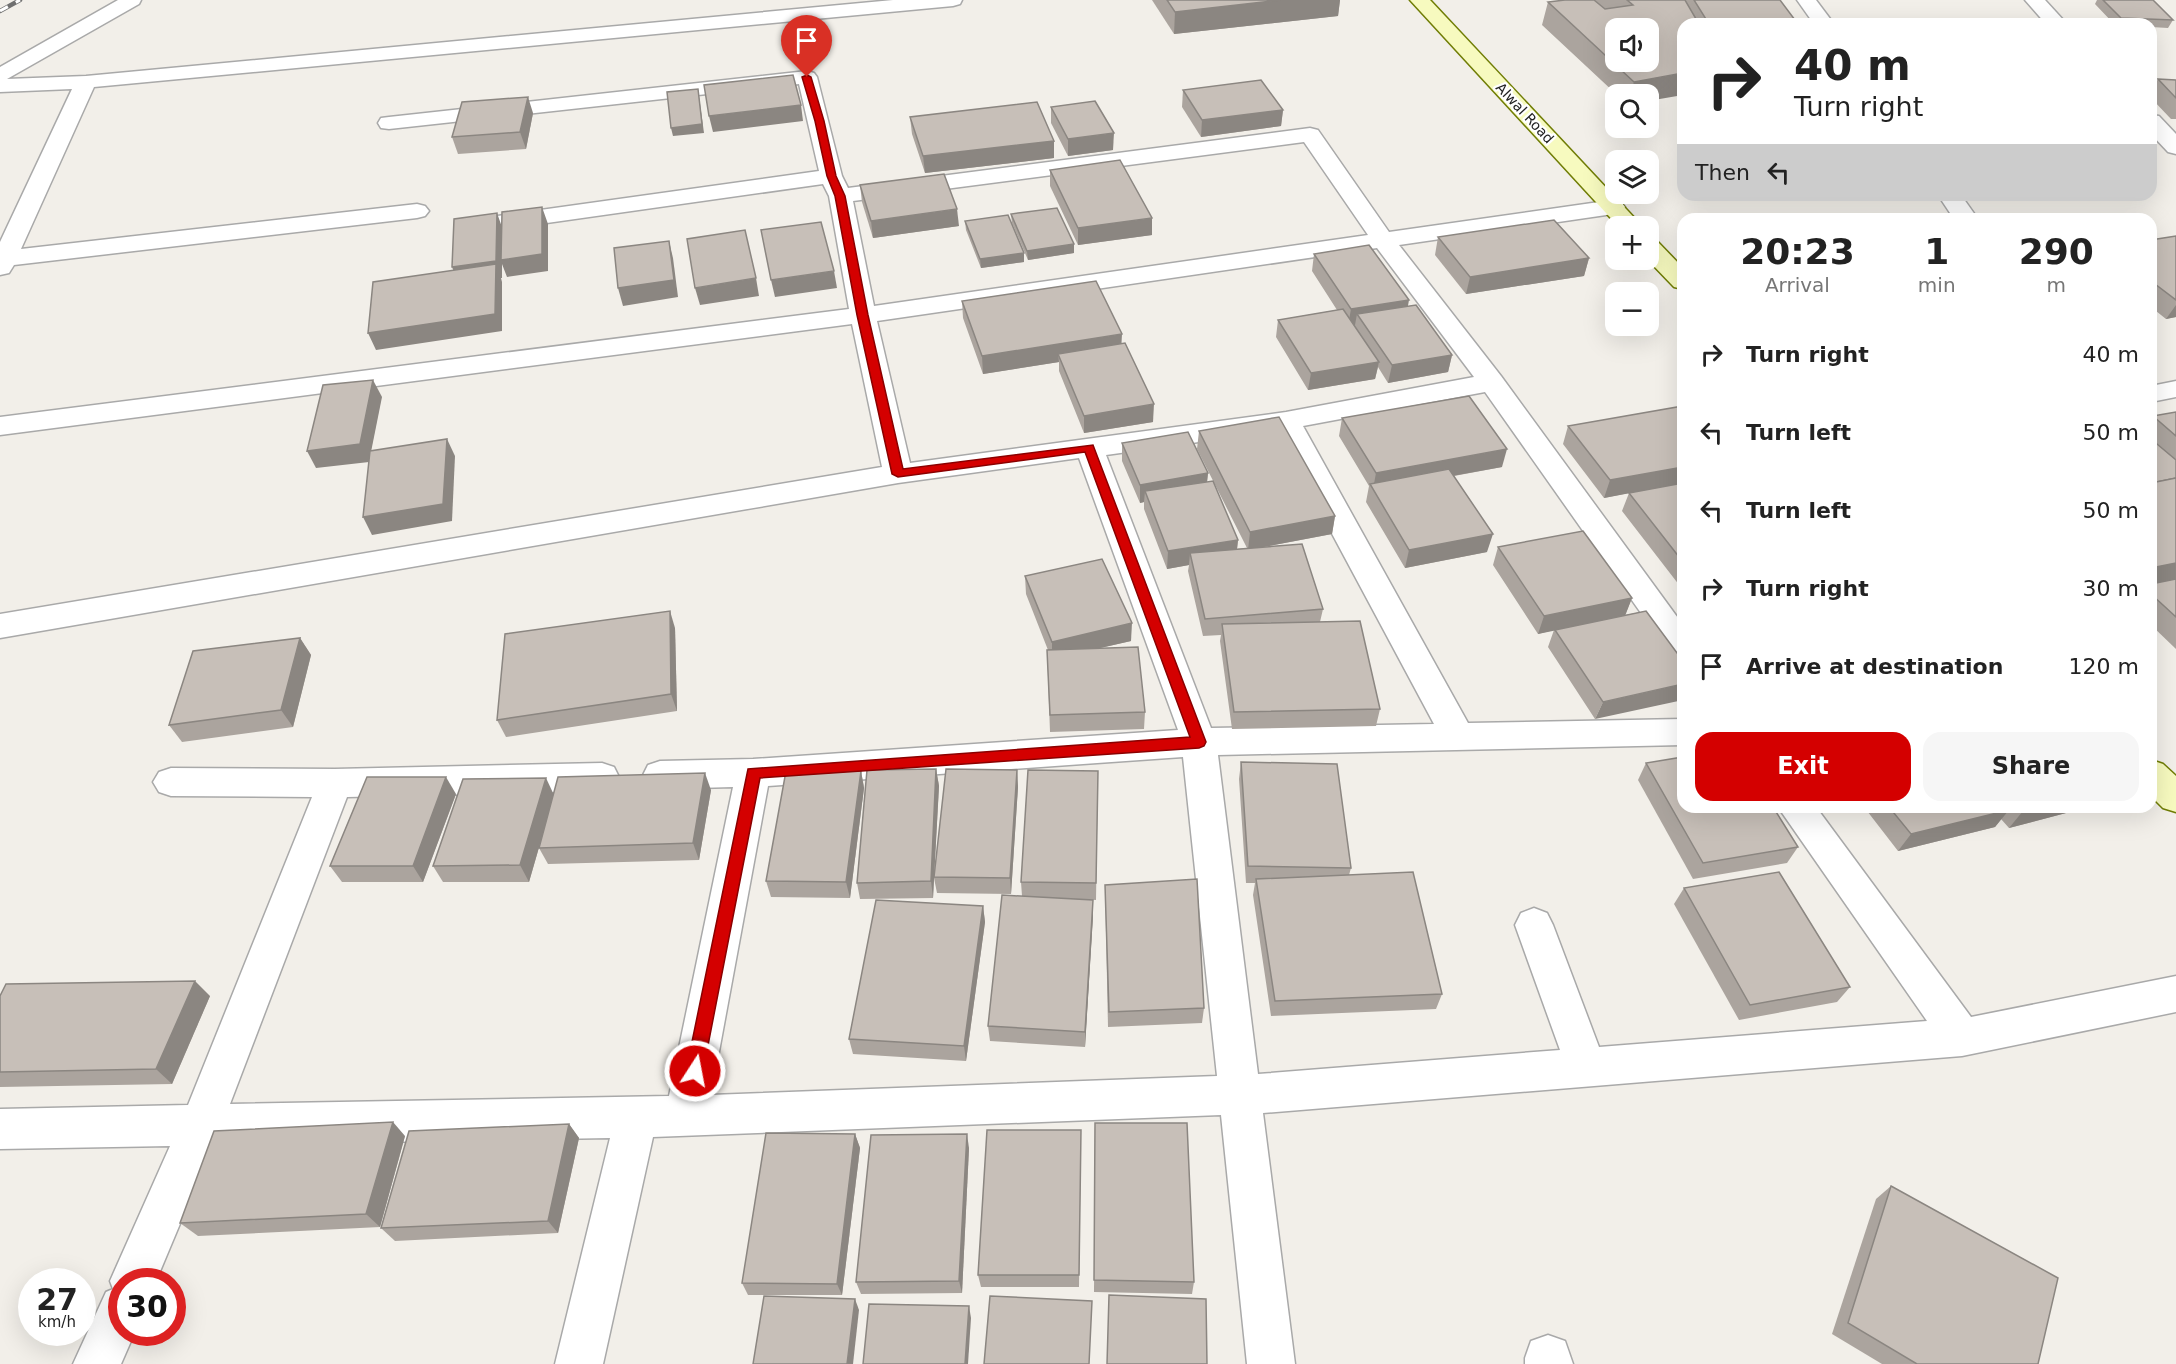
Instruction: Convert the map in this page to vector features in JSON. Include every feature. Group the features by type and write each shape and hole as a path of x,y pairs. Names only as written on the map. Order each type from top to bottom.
{"main road":[{"name":"Alwal Road","path":"1419,0 1622,216"},
{"path":"1659,257 1677,276"},
{"path":"2157,780 2176,798"}],"street":[{"path":"0,75 132,0"},
{"path":"0,86 86,82 886,3 953,0"},
{"path":"1806,0 1820,18"},
{"path":"2034,0 2051,18"},
{"path":"389,123 807,77 836,186 898,474"},
{"path":"2,262 86,82"},
{"path":"2157,127 2176,147"},
{"path":"476,226 1310,135 1383,240 1492,382 1677,642"},
{"path":"0,426 862,315 1613,207"},
{"path":"2,262 417,212"},
{"path":"0,626 898,474 1286,422 1492,382"},
{"path":"2157,393 2176,389"},
{"path":"1286,422 1459,738"},
{"path":"1089,448 1199,742 1271,1364"},
{"path":"171,782 335,783 753,773 1199,742 1677,732"},
{"path":"686,1116 753,773"},
{"path":"139,1268 201,1124 335,783"},
{"path":"1800,813 1962,1037"},
{"path":"1534,926 1587,1068"},
{"path":"0,1129 686,1116 1241,1095 1962,1037 2176,994"},
{"path":"579,1364 636,1117"},
{"path":"97,1364 108,1339"}],"building":[{"path":"1167,0 1280,0 1175,12"},
{"path":"1594,0 1605,9 1633,5 1627,0 1685,0 1696,18 1677,18 1677,74 1634,82 1623,72 1659,72 1659,18 1605,18 1605,55 1548,2"},
{"path":"1694,0 1780,0 1794,18 1705,18"},
{"path":"2103,0 2153,0 2173,20 2157,18 2121,18"},
{"path":"793,75 801,105 709,116 704,85"},
{"path":"2158,79 2176,80 2176,98"},
{"path":"1261,80 1283,110 1202,120 1183,90"},
{"path":"698,89 702,124 671,128 667,92"},
{"path":"528,97 520,132 452,137 462,102"},
{"path":"1095,101 1114,133 1068,139 1051,107"},
{"path":"1037,102 1054,141 923,156 910,117"},
{"path":"1120,160 1152,218 1078,228 1050,170"},
{"path":"944,174 957,209 871,221 860,185"},
{"path":"542,207 542,254 501,260 502,212"},
{"path":"1057,208 1074,244 1027,251 1011,214"},
{"path":"497,213 496,261 452,267 454,219"},
{"path":"1008,215 1024,253 980,259 965,221"},
{"path":"1554,220 1589,258 1470,277 1438,237"},
{"path":"821,222 834,271 771,280 761,230"},
{"path":"745,230 756,278 695,288 687,239"},
{"path":"2176,236 2176,300 2157,286 2157,239"},
{"path":"669,241 674,280 618,288 614,248"},
{"path":"1369,245 1409,300 1351,309 1314,254"},
{"path":"496,264 495,314 368,333 373,282"},
{"path":"1096,281 1122,334 982,356 962,301"},
{"path":"1416,305 1452,355 1392,365 1357,314"},
{"path":"1343,309 1379,362 1311,373 1278,320"},
{"path":"1125,343 1154,404 1084,416 1058,354"},
{"path":"373,380 360,444 307,451 323,385"},
{"path":"1469,396 1507,449 1376,473 1342,418"},
{"path":"1677,407 1677,468 1610,480 1568,426"},
{"path":"2176,412 2176,436 2157,419 2157,415"},
{"path":"1279,417 1335,516 1250,532 1199,431"},
{"path":"1188,432 1208,473 1140,485 1122,443"},
{"path":"447,439 443,504 363,517 370,451"},
{"path":"2157,444 2176,460 2176,478 2157,482"},
{"path":"1449,469 1493,534 1409,550 1370,484"},
{"path":"2176,478 2176,563 2157,567 2157,482"},
{"path":"1213,481 1238,540 1168,551 1145,491"},
{"path":"1677,484 1677,554 1629,493"},
{"path":"1583,531 1632,598 1544,616 1498,547"},
{"path":"1302,544 1323,609 1205,619 1190,553"},
{"path":"1102,559 1132,623 1052,642 1025,576"},
{"path":"2176,579 2176,617 2157,600 2157,583"},
{"path":"670,611 671,694 497,720 505,634"},
{"path":"1646,611 1677,653 1677,685 1603,702 1555,630"},
{"path":"1360,621 1380,709 1234,712 1222,624"},
{"path":"300,638 281,710 169,725 193,651"},
{"path":"1138,647 1145,712 1050,715 1047,650"},
{"path":"1677,758 1677,813 1777,813 1798,847 1703,863 1646,763"},
{"path":"1241,762 1337,764 1351,868 1248,866"},
{"path":"936,769 931,881 857,883 867,770"},
{"path":"946,769 1017,770 1010,878 934,877"},
{"path":"1028,770 1098,771 1096,883 1021,882"},
{"path":"786,771 861,771 846,882 766,881"},
{"path":"705,773 693,843 539,848 558,777"},
{"path":"367,777 446,777 413,866 330,866"},
{"path":"546,778 520,865 433,866 463,779"},
{"path":"1894,813 1997,813 1911,834"},
{"path":"1413,872 1442,994 1275,1001 1256,879"},
{"path":"1779,872 1850,987 1750,1005 1684,888"},
{"path":"1197,879 1204,1008 1109,1012 1105,885"},
{"path":"1002,895 1093,900 1085,1032 988,1026"},
{"path":"876,900 983,906 964,1046 849,1039"},
{"path":"195,981 156,1069 0,1072 0,996 6,984"},
{"path":"393,1122 366,1214 180,1223 214,1131"},
{"path":"1095,1123 1187,1123 1194,1282 1094,1280"},
{"path":"569,1124 548,1221 381,1228 409,1131"},
{"path":"987,1130 1081,1130 1079,1275 978,1275"},
{"path":"766,1133 855,1134 837,1284 742,1283"},
{"path":"967,1134 959,1281 856,1282 871,1135"},
{"path":"1891,1186 2058,1278 2038,1364 1917,1364 1848,1323"},
{"path":"1109,1295 1206,1299 1207,1364 1107,1364"},
{"path":"764,1296 855,1299 847,1364 753,1364"},
{"path":"990,1296 1092,1301 1089,1364 984,1364"},
{"path":"869,1304 969,1306 965,1364 863,1364"}],"railway":[{"path":"0,11 20,0"}],"route":[{"path":"695,1071 753,773 1199,742 1089,448 898,474 862,315 840,196 831,176 807,77"}]}
